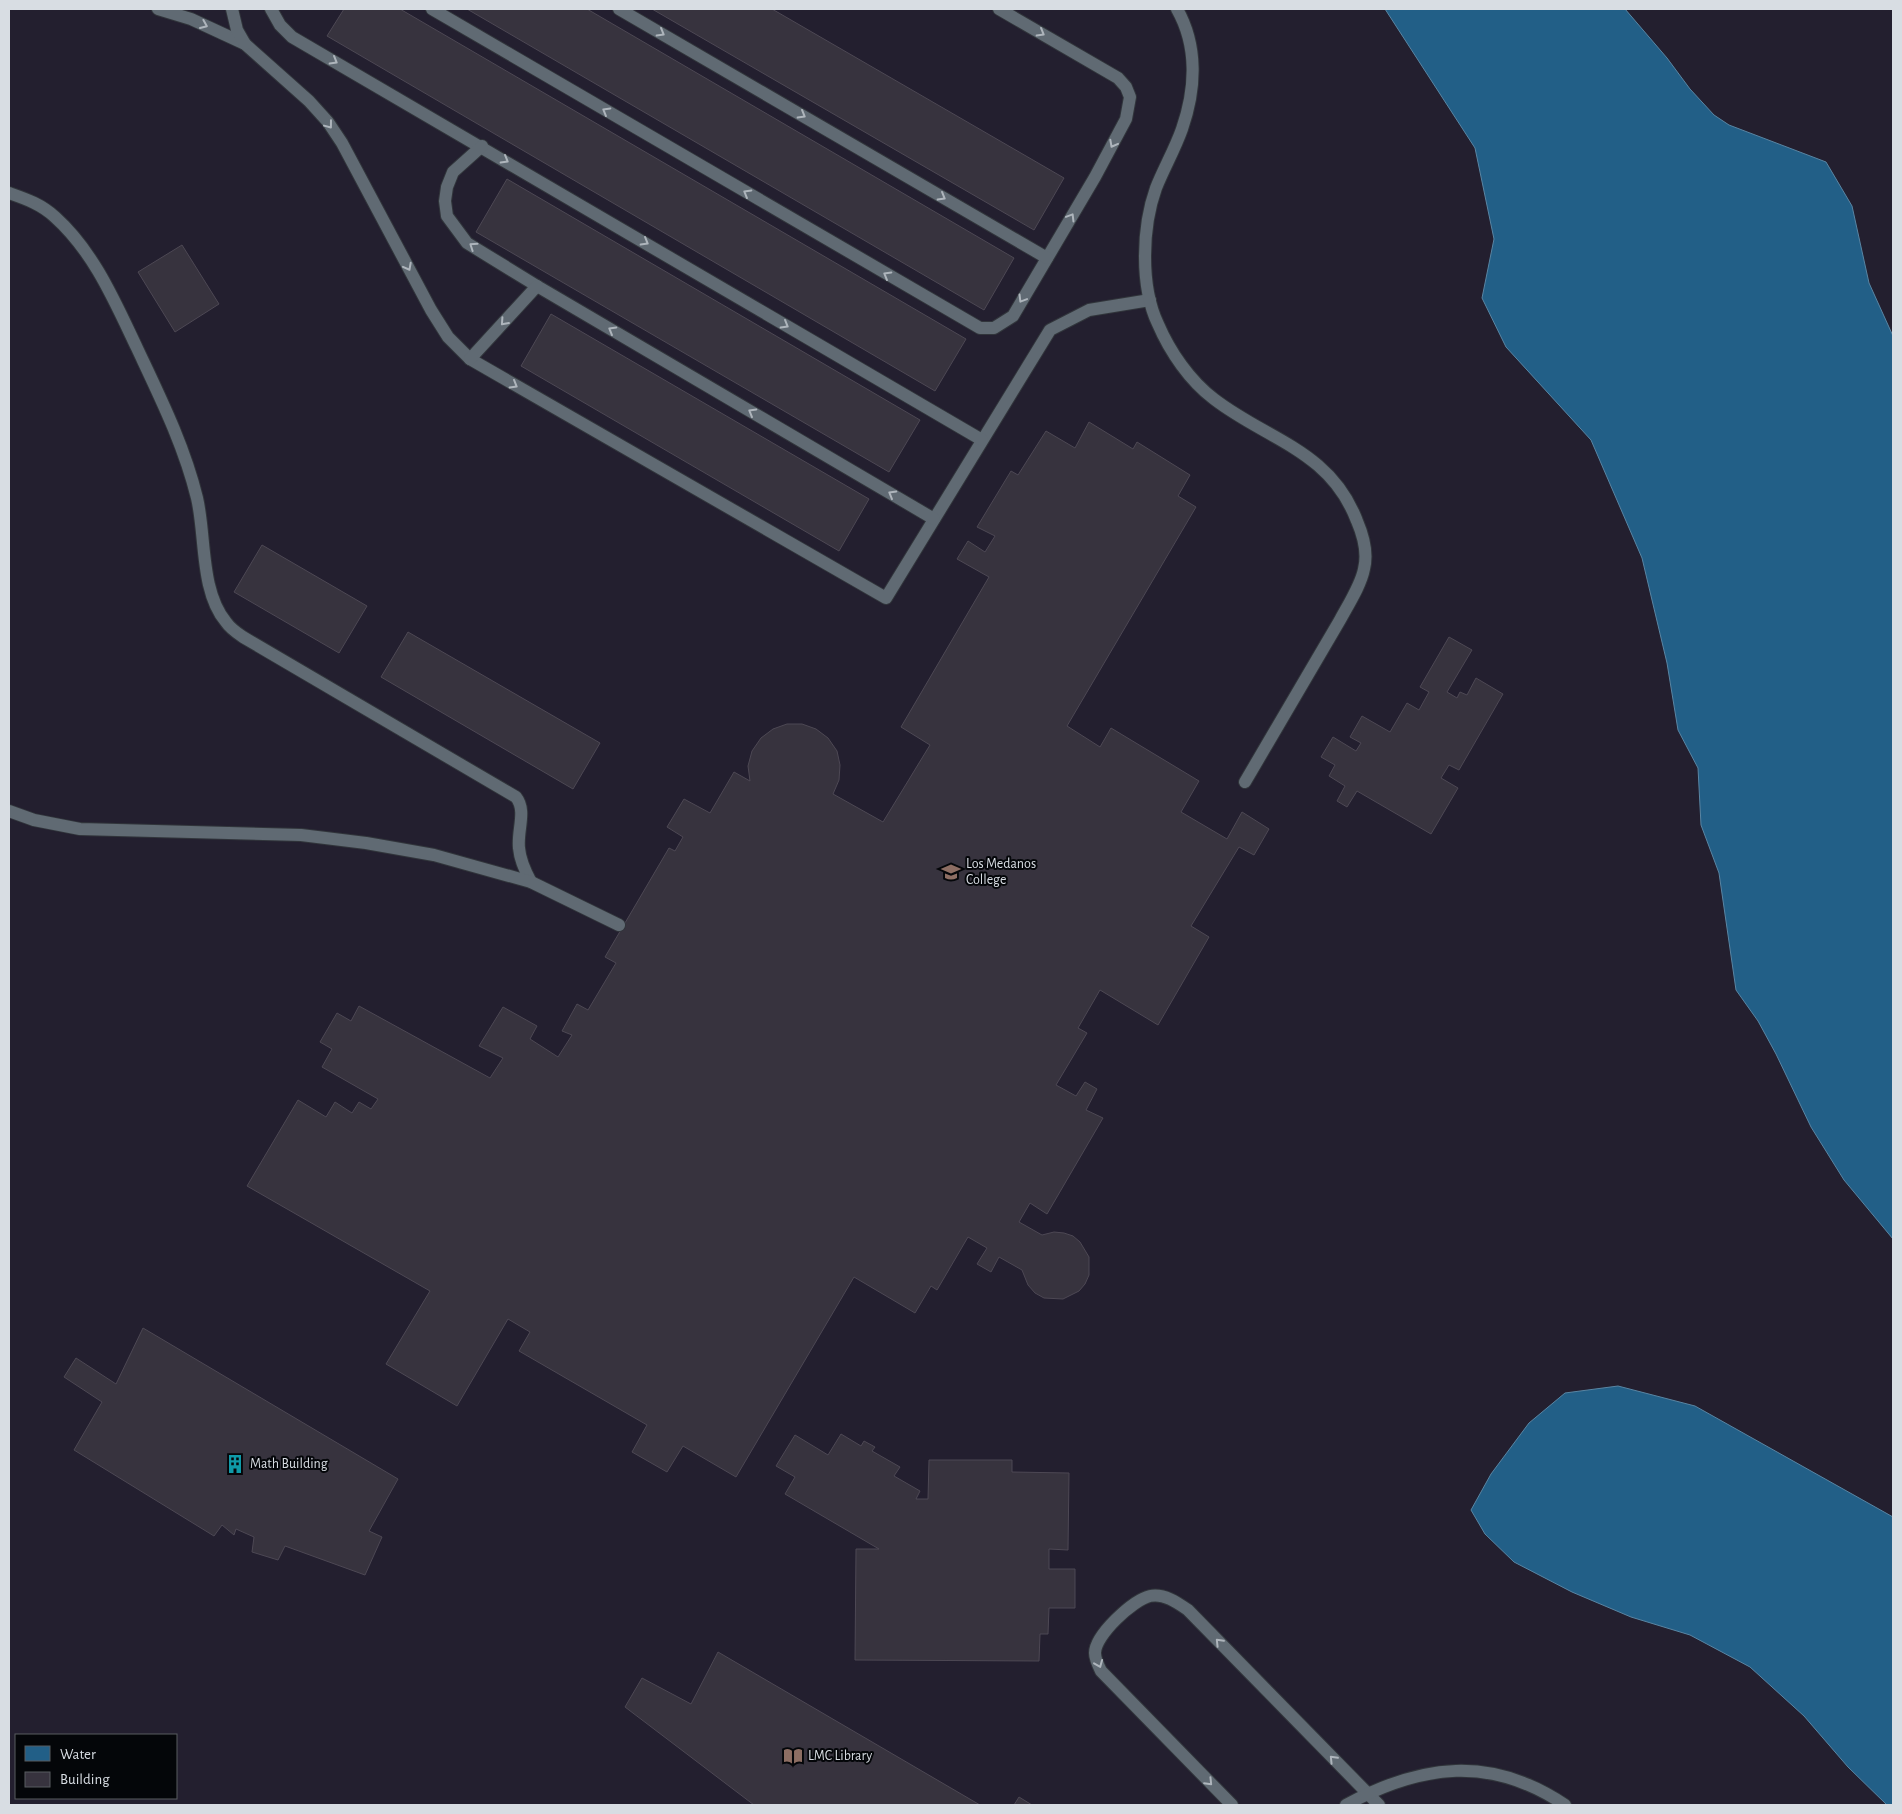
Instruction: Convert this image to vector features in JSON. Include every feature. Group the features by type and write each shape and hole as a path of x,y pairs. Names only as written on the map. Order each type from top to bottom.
{"lane":[{"path":"158,9 191,19 245,44 310,101 328,122 342,143 431,310 448,337 470,360 886,598 1050,330 1089,310 1150,300"},
{"path":"232,9 237,30 245,44"},
{"path":"271,9 280,25 292,37 482,146 982,440"},
{"path":"432,9 980,328 994,328 1013,316 1095,177 1126,119 1130,97 1126,87 1118,78 999,9"},
{"path":"619,9 1047,258"},
{"path":"1177,9 1185,23 1190,40 1193,68 1192,87 1182,130 1156,188 1148,215 1145,240 1146,272 1150,300 1157,323 1184,368 1213,399 1233,413 1298,449 1318,465 1344,495 1356,519 1365,548 1364,569 1349,602 1245,782"},
{"path":"482,146 454,172 447,187 445,201 447,216 467,243 536,286 934,519"},
{"path":"9,193 38,203 55,216 90,258 112,297 178,438 197,499 210,586 216,606 226,623 243,637 516,797 522,812 518,831 518,848 522,866 530,882"},
{"path":"470,360 536,286"},
{"path":"9,811 34,820 80,829 284,834 366,843 434,855 530,882 619,925"},
{"path":"1232,1805 1101,1671 1095,1651 1108,1628 1136,1602 1150,1596 1162,1597 1176,1602 1188,1610 1379,1805"},
{"path":"1346,1805 1367,1794 1422,1775 1451,1770 1482,1771 1505,1776 1529,1785 1565,1805"}],"shaded area":[{"name":"Los Medanos College","path":"9,9 1893,9 1893,1805 9,1805"}],"water":[{"path":"1385,9 1625,9 1667,58 1690,89 1714,115 1729,125 1826,162 1852,206 1869,283 1893,336 1893,1239 1844,1180 1811,1127 1758,1021 1736,990 1719,873 1701,825 1698,768 1678,730 1667,663 1642,558 1591,440 1506,347 1482,298 1494,239 1475,148"},
{"path":"1618,1386 1695,1406 1893,1517 1893,1805 1887,1805 1848,1767 1804,1716 1750,1667 1690,1635 1631,1617 1572,1592 1514,1562 1485,1534 1471,1510 1491,1474 1529,1423 1565,1393"}],"building":[{"path":"344,9 400,9 966,339 935,391 327,36"},
{"path":"467,9 587,9 1014,258 984,310"},
{"path":"652,9 772,9 1064,178 1034,230"},
{"path":"507,179 920,420 889,472 476,232"},
{"path":"182,245 219,304 175,332 138,272"},
{"path":"551,314 869,499 839,551 521,366"},
{"path":"1089,422 1133,449 1137,442 1190,475 1178,496 1196,507 1067,726 1100,747 1111,728 1199,781 1181,812 1227,839 1242,812 1269,829 1254,855 1239,847 1191,926 1209,937 1158,1025 1100,990 1078,1028 1087,1033 1056,1085 1076,1096 1085,1082 1097,1089 1086,1110 1103,1118 1047,1214 1030,1203 1019,1222 1042,1235 1054,1232 1064,1233 1073,1236 1080,1242 1089,1257 1089,1275 1085,1284 1079,1291 1063,1299 1044,1298 1035,1293 1028,1285 1022,1270 999,1257 991,1272 977,1264 987,1248 968,1237 937,1290 931,1286 915,1313 854,1277 736,1477 683,1446 667,1472 632,1452 647,1425 519,1351 530,1332 508,1319 457,1406 386,1364 430,1291 247,1186 298,1100 326,1117 335,1102 352,1113 359,1102 371,1109 378,1099 322,1067 332,1049 320,1042 337,1013 351,1021 359,1006 490,1078 503,1058 479,1046 503,1007 537,1026 530,1039 558,1057 572,1035 562,1031 577,1004 588,1010 616,963 605,957 669,848 675,851 683,837 667,827 684,799 710,813 734,772 750,781 748,766 752,751 761,738 773,729 787,724 802,724 816,729 828,738 837,751 840,765 839,780 833,794 883,822 930,745 901,727 989,577 957,559 968,541 985,552 995,536 977,527 1011,471 1018,475 1046,431 1075,448"},
{"path":"262,545 367,606 339,653 234,592"},
{"path":"408,632 600,743 573,789 381,677"},
{"path":"1449,637 1472,650 1447,692 1457,698 1460,692 1467,695 1476,678 1503,694 1459,770 1449,765 1441,778 1458,788 1431,834 1357,791 1347,807 1337,801 1345,786 1329,776 1335,765 1321,757 1333,737 1356,751 1361,743 1350,737 1362,716 1390,732 1407,703 1419,710 1429,692 1420,687"},
{"name":"Math Building","path":"143,1328 398,1479 369,1531 382,1537 365,1575 285,1546 278,1560 252,1552 254,1537 236,1529 234,1535 222,1525 214,1536 74,1450 102,1402 64,1377 76,1358 116,1384"},
{"path":"841,1434 861,1446 864,1441 875,1447 872,1451 900,1467 894,1476 920,1491 916,1499 928,1499 929,1460 1012,1460 1012,1472 1069,1473 1068,1550 1049,1549 1049,1569 1075,1569 1075,1608 1049,1608 1048,1634 1040,1634 1039,1661 855,1660 856,1549 879,1549 785,1494 795,1477 776,1466 795,1435 828,1455"},
{"name":"LMC Library","path":"718,1652 980,1805 754,1805 625,1707 642,1678 691,1704"},
{"path":"1019,1797 1032,1805 1014,1805"}],"place":[{"name":"Los Medanos College","path":"951,872"},
{"name":"Math Building","path":"235,1464"},
{"name":"LMC Library","path":"793,1756"}]}
